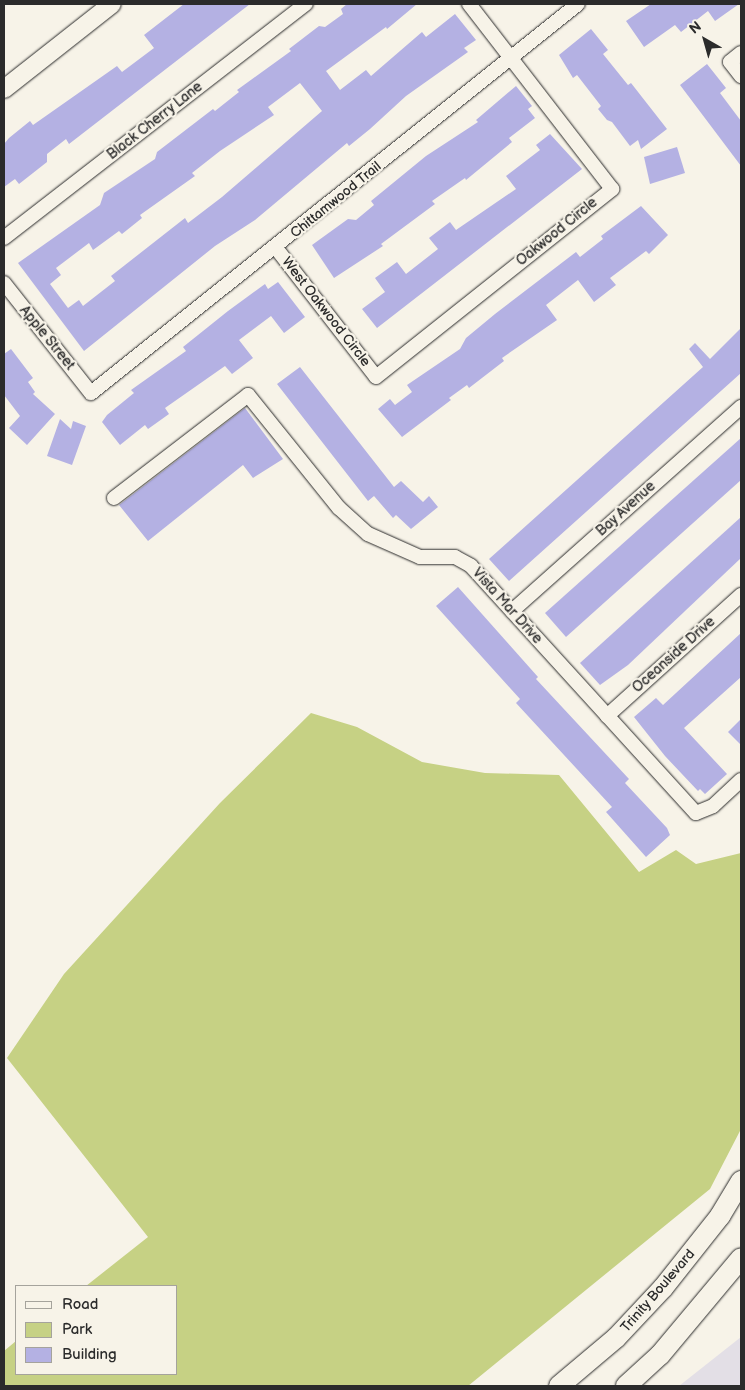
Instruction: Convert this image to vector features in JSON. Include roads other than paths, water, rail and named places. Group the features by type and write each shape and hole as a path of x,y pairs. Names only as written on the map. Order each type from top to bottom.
{"main road":[{"name":"Trinity Boulevard","path":"559,1386 616,1338 662,1288 720,1216 741,1181"},
{"path":"626,1386 660,1355 741,1258"}],"street":[{"path":"4,89 112,4"},
{"name":"Black Cherry Lane","path":"4,238 306,4"},
{"path":"469,4 512,59"},
{"name":"Chittamwood Trail","path":"91,392 276,248 578,4"},
{"path":"736,57 741,76"},
{"name":"Oakwood Circle","path":"376,377 612,189 512,59"},
{"name":"West Oakwood Circle","path":"276,248 376,377"},
{"name":"Apple Street","path":"4,283 91,392"},
{"name":"Vista Mar Drive","path":"114,498 248,395 339,508 368,534 420,557 455,558 471,566 696,812 713,806 741,780"},
{"name":"Bay Avenue","path":"512,611 741,407"},
{"name":"Oceanside Drive","path":"607,716 741,594"}]}
